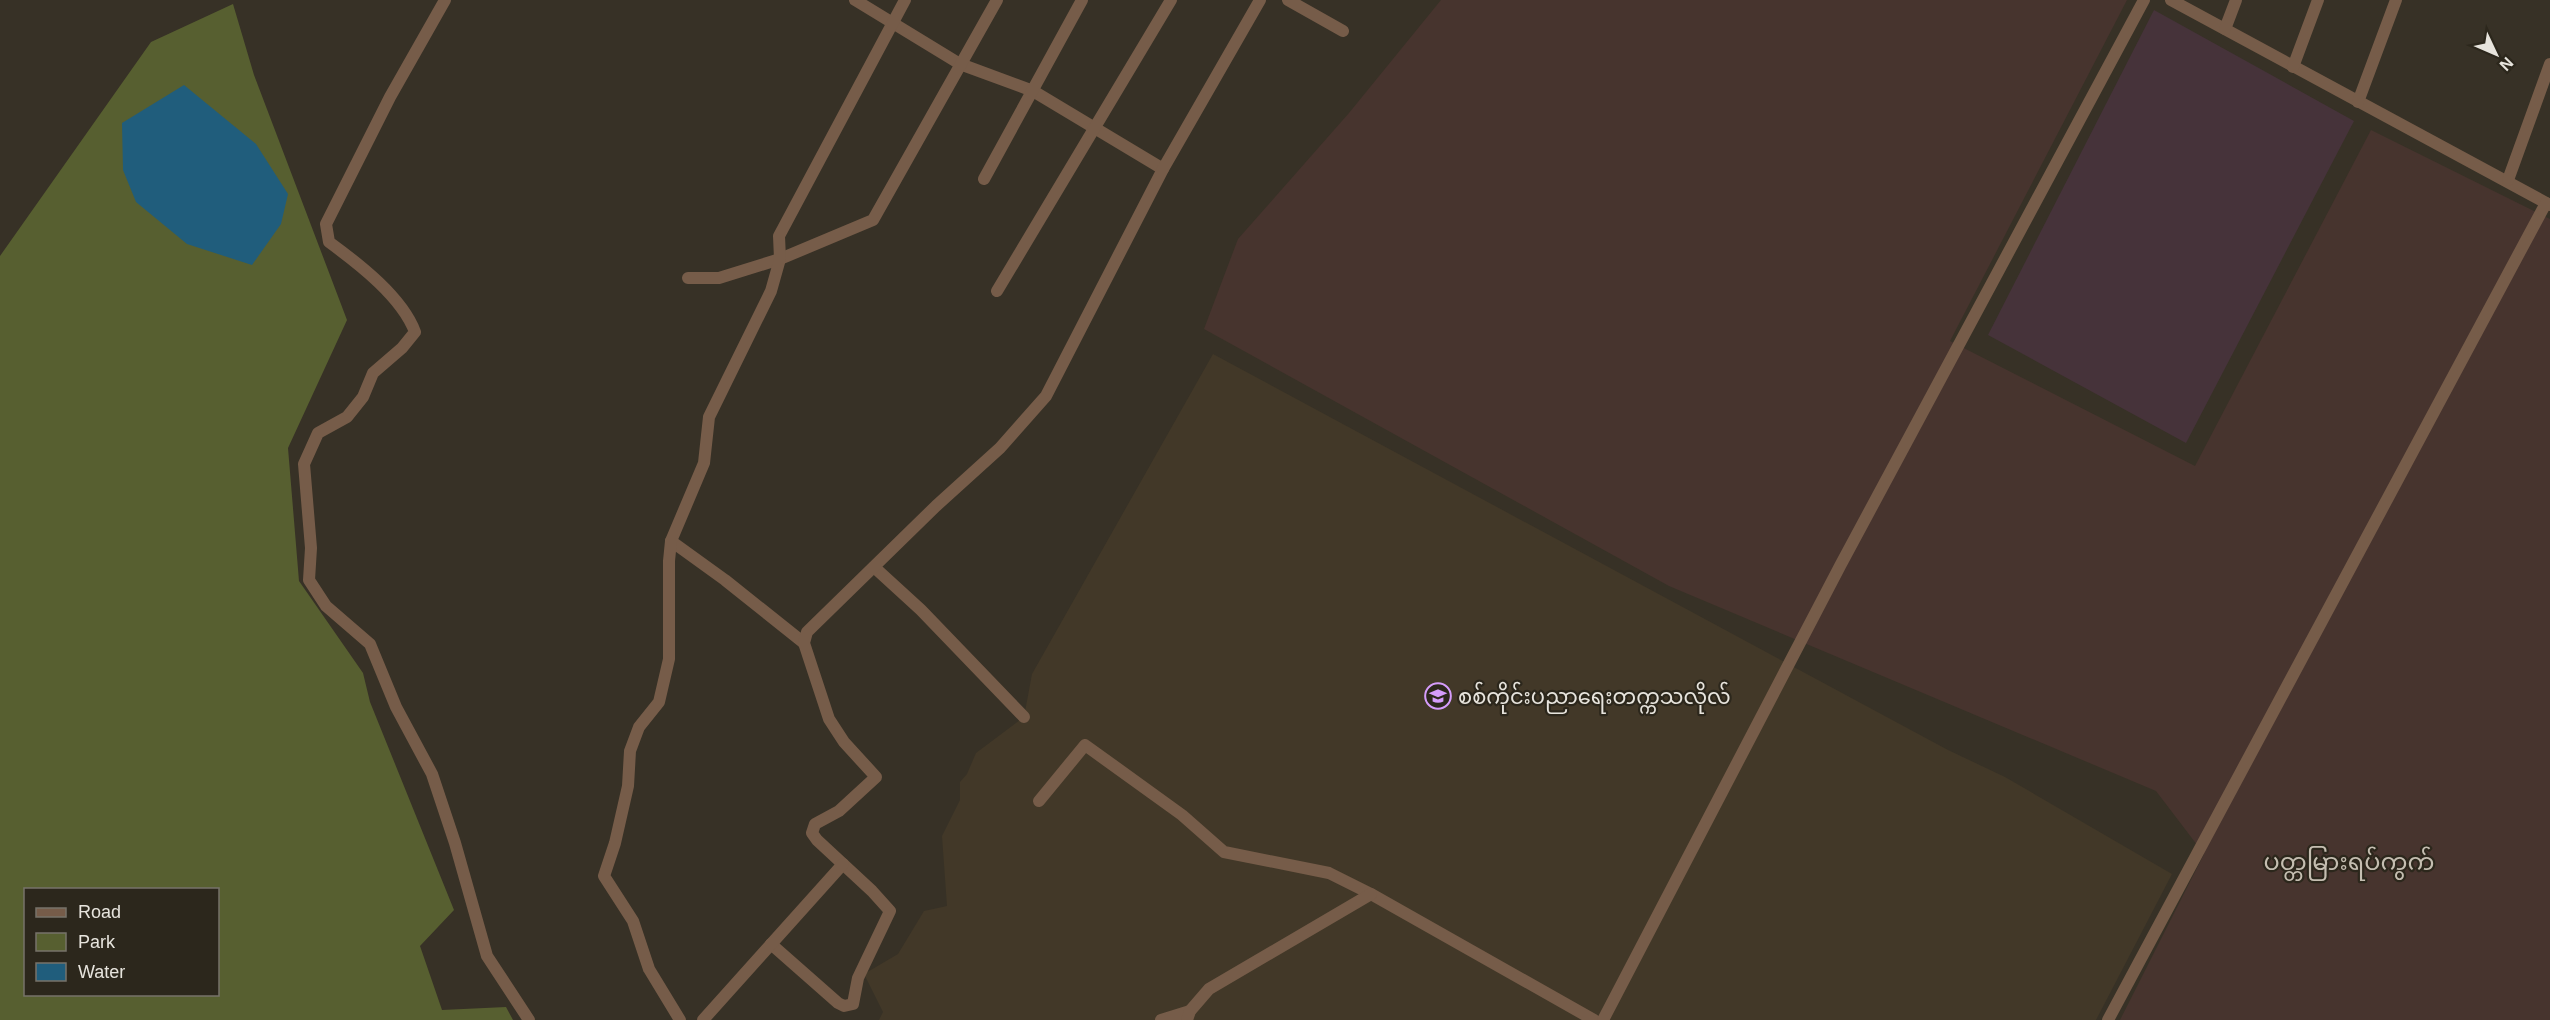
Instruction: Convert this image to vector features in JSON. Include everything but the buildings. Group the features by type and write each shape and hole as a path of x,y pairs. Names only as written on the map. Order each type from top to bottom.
{"street":[{"path":"445,0 390,97 326,224 329,242 363,267 410,317 415,332 402,348 373,373 363,397 347,417 318,433 304,464 311,548 309,580 326,606 370,644 396,707 432,774 455,843 486,956 529,1020"},
{"path":"855,0 960,64 1034,91 1163,169"},
{"path":"680,1020 649,969 633,921 604,876 615,843 628,786 630,751 639,727 659,702 669,659 671,542 704,463 709,417 771,291 780,259 779,236 905,0"},
{"path":"688,278 719,278 780,259 873,220 997,0"},
{"path":"984,178 1034,91 1082,0"},
{"path":"997,291 1171,0"},
{"path":"804,643 807,632 936,506 1000,448 1046,396 1163,169 1260,0"},
{"path":"1288,0 1343,31"},
{"path":"1603,1020 1840,566 2144,0"},
{"path":"2108,1020 2548,204 2508,180 2358,102 2171,0"},
{"path":"2225,30 2236,0"},
{"path":"2294,67 2318,0"},
{"path":"2358,102 2396,0"},
{"path":"2508,180 2550,64"},
{"path":"671,542 725,580 804,643 829,719 844,742 876,777 839,811 815,824 812,833 890,911 858,978 854,1004 844,1006 838,1004 771,944"},
{"path":"874,567 921,610 1024,717"},
{"path":"1039,801 1085,745 1182,815 1224,852 1329,873 1371,894 1594,1020"},
{"path":"703,1020 843,864"},
{"path":"1161,1020 1189,1016 1209,989 1371,894"}],"shaded area":[{"path":"1441,0 2127,0 1950,341 2195,466 2371,130 2550,219 2550,1020 2120,1020 2204,854 2156,791 1669,586 1204,329 1238,239 1349,113"},
{"path":"2154,10 2354,121 2186,443 1988,335"},
{"name":"စစ်ကိုင်းပညာရေးတက္ကသလိုလ်","path":"1213,354 1948,750 2005,777 2172,874 2096,1020 879,1020 883,1012 864,974 898,954 924,911 947,906 942,836 960,800 960,782 967,774 976,753 1024,717 1032,674"}],"green space":[{"path":"233,4 254,75 347,320 288,448 299,581 363,673 370,702 454,910 420,946 442,1010 506,1007 513,1020 0,1020 0,256 151,42"}],"water":[{"path":"184,85 256,144 288,194 281,224 252,265 187,244 136,202 123,170 122,123"}],"place":[{"name":"စစ်ကိုင်းပညာရေးတက္ကသလိုလ်","path":"1438,696"}],"district":[{"name":"ပတ္တမြားရပ်ကွက်","path":"2349,861"}]}
